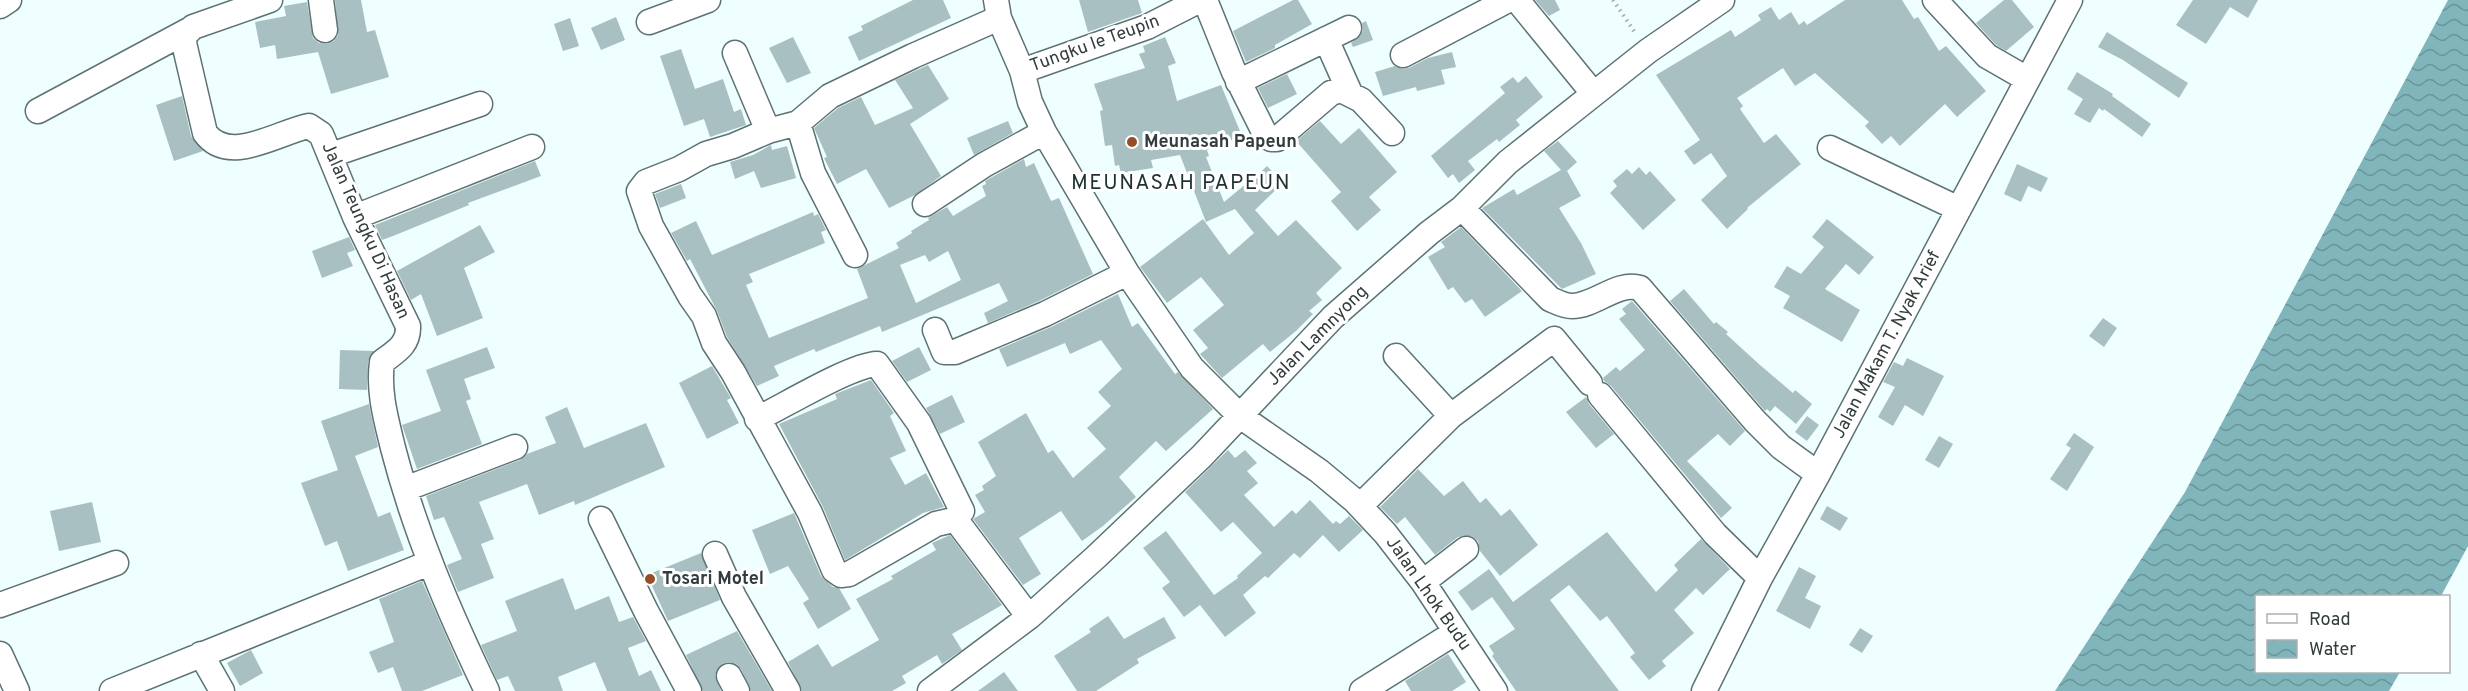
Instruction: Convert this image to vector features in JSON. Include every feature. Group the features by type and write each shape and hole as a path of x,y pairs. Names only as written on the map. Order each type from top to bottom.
{"street":[{"path":"0,6 9,0"},
{"path":"38,111 189,30 270,0"},
{"path":"321,0 325,30"},
{"path":"649,22 708,0"},
{"path":"1202,0 1261,129 1271,139 1278,139 1331,93 1341,90 1361,100 1392,133"},
{"name":"Tungku Ie Teupin","path":"1022,71 1147,27 1202,0"},
{"path":"1403,55 1508,0"},
{"path":"1517,0 1593,93"},
{"name":"Jalan Lamnyong","path":"930,691 1029,617 1096,557 1202,456 1333,317 1429,233 1462,208 1508,162 1648,51 1722,0"},
{"path":"1935,0 1987,56 2027,78"},
{"name":"Jalan Makam T. Nyak Arief","path":"1704,691 1760,579 2070,0"},
{"path":"757,419 852,371 869,364 877,364 919,423 951,484 962,511 953,520 936,524 849,574 838,574 810,513 757,419 733,372 714,343 704,316 690,296 651,226 639,191 646,182 679,169 706,154 733,146 768,131 798,123 830,96 913,56 997,9"},
{"name":"Jalan Lhok Budu","path":"997,9 1022,71 1030,102 1044,132 1127,273 1192,368 1240,416 1319,471 1360,506 1424,582 1495,691"},
{"path":"1238,82 1349,28"},
{"name":"Jalan Teungku Di Hasan","path":"189,30 184,43 205,133 209,138 216,143 233,148 309,126 321,134 331,155 355,217 408,326 406,342 382,362 380,386 383,408 405,489 429,563 453,621 487,691"},
{"path":"1326,39 1350,93"},
{"path":"735,53 768,131"},
{"path":"331,155 480,104"},
{"path":"798,123 813,173 855,255"},
{"path":"925,204 984,165 1044,132"},
{"path":"355,217 532,147"},
{"path":"1830,148 1959,209"},
{"path":"1462,208 1550,299 1561,304 1578,306 1624,288 1634,286 1640,288 1755,421 1781,447 1818,474"},
{"path":"935,330 944,352 955,352 1045,314 1127,273"},
{"path":"1360,506 1451,416 1554,339 1715,534 1760,579"},
{"path":"1396,356 1451,416"},
{"path":"405,489 515,447"},
{"path":"601,519 646,611 689,691"},
{"path":"953,520 959,524 1029,617"},
{"path":"1424,582 1466,549"},
{"path":"715,554 734,597 788,691"},
{"path":"0,605 116,563"},
{"path":"124,689 201,654 429,563"},
{"path":"1362,691 1456,632"},
{"path":"0,654 17,691"},
{"path":"201,654 222,691"}],"path":[{"path":"1613,0 1648,51"}],"water":[{"path":"2448,0 2468,0 2468,546 2442,595 2255,595 2255,673 2399,673 2389,691 2055,691 2185,492"}],"building":[{"path":"335,0 361,0 367,32 375,30 389,77 331,94 318,52 277,59 275,45 260,48 255,22 286,16 284,6 307,2 313,38 319,43 327,44 334,41 338,35"},
{"path":"913,0 943,0 951,18 859,61 848,37 863,30 861,26"},
{"path":"1079,0 1138,0 1142,13 1088,32"},
{"path":"1293,0 1298,0 1312,24 1275,45 1275,48 1246,62 1233,31"},
{"path":"1535,0 1555,0 1560,10 1549,16"},
{"path":"1845,0 1902,0 1914,19 1918,17 1939,51 1946,46 1986,91 1957,117 1945,104 1900,146 1891,136 1882,144 1865,126 1869,122 1815,73 1795,86 1783,68 1737,98 1743,106 1740,109 1764,143 1776,134 1801,164 1747,208 1727,229 1701,200 1727,176 1711,153 1694,165 1684,151 1700,140 1656,75 1731,30 1735,37 1761,20 1758,15 1771,7 1779,20 1791,12 1799,25 1804,21 1807,25"},
{"path":"2004,0 2012,0 2034,27 2006,51 1996,45 1976,23"},
{"path":"2193,0 2258,0 2248,18 2230,7 2206,44 2176,25"},
{"path":"616,17 625,40 601,50 591,28"},
{"path":"570,18 579,46 563,51 554,24"},
{"path":"1366,21 1373,40 1353,47 1351,43 1360,36 1363,30 1362,23"},
{"path":"2107,32 2188,83 2179,98 2123,60 2098,47"},
{"path":"793,37 811,73 787,83 769,48"},
{"path":"1165,37 1176,63 1168,66 1177,101 1221,85 1242,136 1207,150 1209,156 1206,157 1224,202 1267,166 1283,183 1255,210 1278,236 1296,220 1342,268 1316,293 1322,300 1309,311 1313,314 1296,331 1270,352 1263,344 1222,378 1200,354 1208,348 1193,330 1224,305 1201,277 1167,303 1140,267 1203,219 1229,255 1254,233 1235,209 1206,222 1180,155 1151,160 1153,168 1121,173 1119,165 1115,166 1112,145 1105,146 1100,111 1103,110 1094,84 1145,68 1139,54 1145,52 1143,46"},
{"path":"681,49 695,89 723,79 734,112 741,109 746,125 710,137 704,119 684,126 660,56"},
{"path":"1452,52 1456,67 1441,70 1445,84 1417,91 1416,87 1383,96 1375,72 1395,66 1402,69 1409,68 1428,58"},
{"path":"928,65 949,99 910,124 941,176 915,195 889,208 866,169 837,184 824,158 827,157 814,128 838,108 861,97 875,125 913,108 895,80"},
{"path":"2077,72 2113,94 2112,96 2151,124 2142,137 2104,109 2103,111 2099,108 2090,123 2074,114 2083,99 2067,89"},
{"path":"1287,74 1297,94 1268,108 1258,88"},
{"path":"1526,76 1543,97 1516,120 1520,125 1499,142 1497,139 1468,161 1475,170 1459,183 1453,174 1448,178 1431,156 1505,93 1500,87 1513,77 1518,83"},
{"path":"182,96 191,136 203,151 174,161 156,105"},
{"path":"1008,121 1013,133 974,155 967,138"},
{"path":"1320,121 1341,144 1359,128 1397,172 1369,197 1381,210 1357,231 1331,201 1341,192 1296,141"},
{"path":"1558,141 1577,162 1567,171 1581,196 1559,208 1581,243 1596,274 1562,289 1482,208 1514,189 1517,195 1561,170 1544,151"},
{"path":"771,145 772,150 787,146 796,178 761,188 754,171 735,179 730,162 753,155"},
{"path":"1024,159 1026,167 1034,163 1051,201 1059,198 1093,274 988,323 984,313 1008,301 999,283 882,332 880,326 774,366 779,376 757,386 727,337 717,311 690,259 687,261 671,233 696,221 712,255 813,212 814,216 818,214 826,230 821,232 825,243 749,274 753,282 746,285 769,338 868,298 857,269 899,248 896,243 929,220 928,218 947,207 953,216 986,196 982,186 986,184 985,181","holes":["948,251 961,280 916,303 900,265 925,255 929,262"]},
{"path":"535,161 541,176 468,203 469,205 393,236 382,240 375,225"},
{"path":"2017,164 2048,178 2041,192 2028,186 2021,202 2004,194"},
{"path":"1639,167 1646,175 1650,171 1676,200 1643,230 1610,193 1617,186 1613,181 1627,169 1632,174"},
{"path":"681,184 686,198 660,208 655,194"},
{"path":"1827,219 1874,257 1859,275 1846,264 1825,289 1860,310 1842,342 1783,308 1790,296 1774,287 1787,266 1801,274 1824,247 1812,237"},
{"path":"480,225 495,252 464,268 483,318 437,336 421,294 411,300 397,271"},
{"path":"1461,227 1522,291 1485,317 1472,299 1465,303 1453,287 1448,290 1428,257 1445,247 1441,242"},
{"path":"349,237 355,250 347,253 353,266 322,278 312,251"},
{"path":"1684,289 1714,324 1716,322 1728,332 1726,334 1793,393 1795,390 1812,404 1796,424 1775,406 1770,412 1767,409 1765,411 1670,301"},
{"path":"1118,294 1132,327 1138,323 1175,374 1178,372 1213,409 1166,451 1156,441 1119,477 1136,497 1082,541 1061,511 1019,538 1041,574 1023,585 973,519 985,512 975,495 984,490 982,486 996,476 978,442 1026,413 1048,453 1053,450 1073,478 1106,449 1087,428 1111,406 1098,392 1122,369 1101,340 1070,354 1065,343 1007,367 999,349 1051,327"},
{"path":"1632,301 1745,431 1730,446 1718,434 1687,461 1732,508 1721,518 1611,386 1604,381 1603,378 1616,367 1620,371 1645,350 1619,319 1626,314 1622,309"},
{"path":"2103,318 2117,328 2104,347 2089,336"},
{"path":"487,347 495,368 464,379 471,399 466,401 482,444 417,469 402,425 441,411 426,370"},
{"path":"919,347 931,370 907,382 892,361"},
{"path":"340,350 374,351 368,361 367,390 339,389"},
{"path":"1907,358 1944,376 1923,416 1905,405 1893,426 1878,417 1895,387 1883,382 1894,362 1903,366"},
{"path":"712,366 731,398 727,400 739,423 707,439 679,383"},
{"path":"871,380 894,413 890,416 906,451 890,458 905,485 926,473 944,507 923,513 845,560 823,507 779,424 837,399 835,394"},
{"path":"952,395 965,422 940,434 926,408"},
{"path":"1586,397 1589,404 1614,434 1596,448 1566,412"},
{"path":"369,404 378,447 355,456 378,517 390,512 404,550 348,571 337,541 325,546 301,483 338,470 321,421"},
{"path":"567,407 584,448 646,423 665,467 575,505 574,501 539,515 527,484 479,502 494,539 481,544 494,578 458,592 447,565 462,559 444,517 434,520 426,496 520,460 527,454 556,443 545,417"},
{"path":"1807,416 1819,425 1807,441 1795,432"},
{"path":"2074,433 2094,447 2067,491 2050,479 2071,448 2066,445"},
{"path":"1939,436 1953,444 1939,468 1925,460"},
{"path":"1228,450 1235,458 1245,450 1257,463 1247,471 1258,483 1244,495 1274,527 1292,510 1296,514 1310,500 1333,524 1336,521 1340,524 1349,516 1363,530 1339,552 1323,535 1300,558 1294,553 1268,578 1265,576 1243,595 1256,613 1225,637 1200,605 1184,617 1162,588 1170,582 1143,548 1166,531 1214,595 1238,578 1237,576 1262,553 1233,522 1221,532 1185,492"},
{"path":"1418,469 1444,496 1463,481 1480,503 1486,498 1501,516 1510,509 1538,545 1500,576 1480,551 1478,541 1471,536 1458,537 1435,555 1405,517 1397,524 1380,507"},
{"path":"92,502 101,542 59,551 50,511"},
{"path":"1827,506 1848,518 1840,531 1820,519"},
{"path":"794,513 821,576 833,587 839,588 851,609 818,629 803,603 809,599 788,566 770,574 752,530"},
{"path":"1607,532 1656,592 1678,570 1674,565 1701,539 1730,569 1703,595 1696,588 1674,610 1694,633 1662,661 1666,666 1649,680 1630,657 1635,653 1607,616 1600,621 1569,585 1550,600 1619,691 1516,691 1492,656 1494,654 1489,646 1515,629 1492,597 1472,611 1458,592 1489,569 1513,602"},
{"path":"950,535 1002,605 952,634 962,650 942,664 937,655 902,676 906,683 892,691 802,691 788,662 818,644 832,667 879,640 856,599 893,579 891,576 936,550 932,543"},
{"path":"701,553 720,600 668,621 647,575"},
{"path":"1799,567 1816,576 1805,598 1821,606 1810,629 1776,611"},
{"path":"563,578 575,610 609,596 619,622 633,617 646,641 628,648 639,676 651,670 661,691 607,691 595,662 558,677 563,691 515,691 508,676 497,680 481,645 517,631 505,601"},
{"path":"422,581 463,675 422,691 402,691 393,667 378,673 369,652 394,642 379,599"},
{"path":"1108,616 1124,639 1164,617 1176,638 1137,659 1139,663 1096,691 1077,691 1054,656 1091,632 1089,629"},
{"path":"1860,628 1873,636 1862,653 1849,645"},
{"path":"737,631 772,691 751,691 741,669 729,662 722,664 715,675 721,691 703,691 686,655"},
{"path":"251,650 263,673 240,686 227,663"},
{"path":"1448,654 1466,682 1452,691 1411,691 1405,681"},
{"path":"1004,672 1018,691 978,691"}],"place":[{"name":"Meunasah Papeun","path":"1132,142"},
{"name":"Tosari Motel","path":"650,579"}],"district":[{"name":"MEUNASAH PAPEUN","path":"1181,183"}]}
